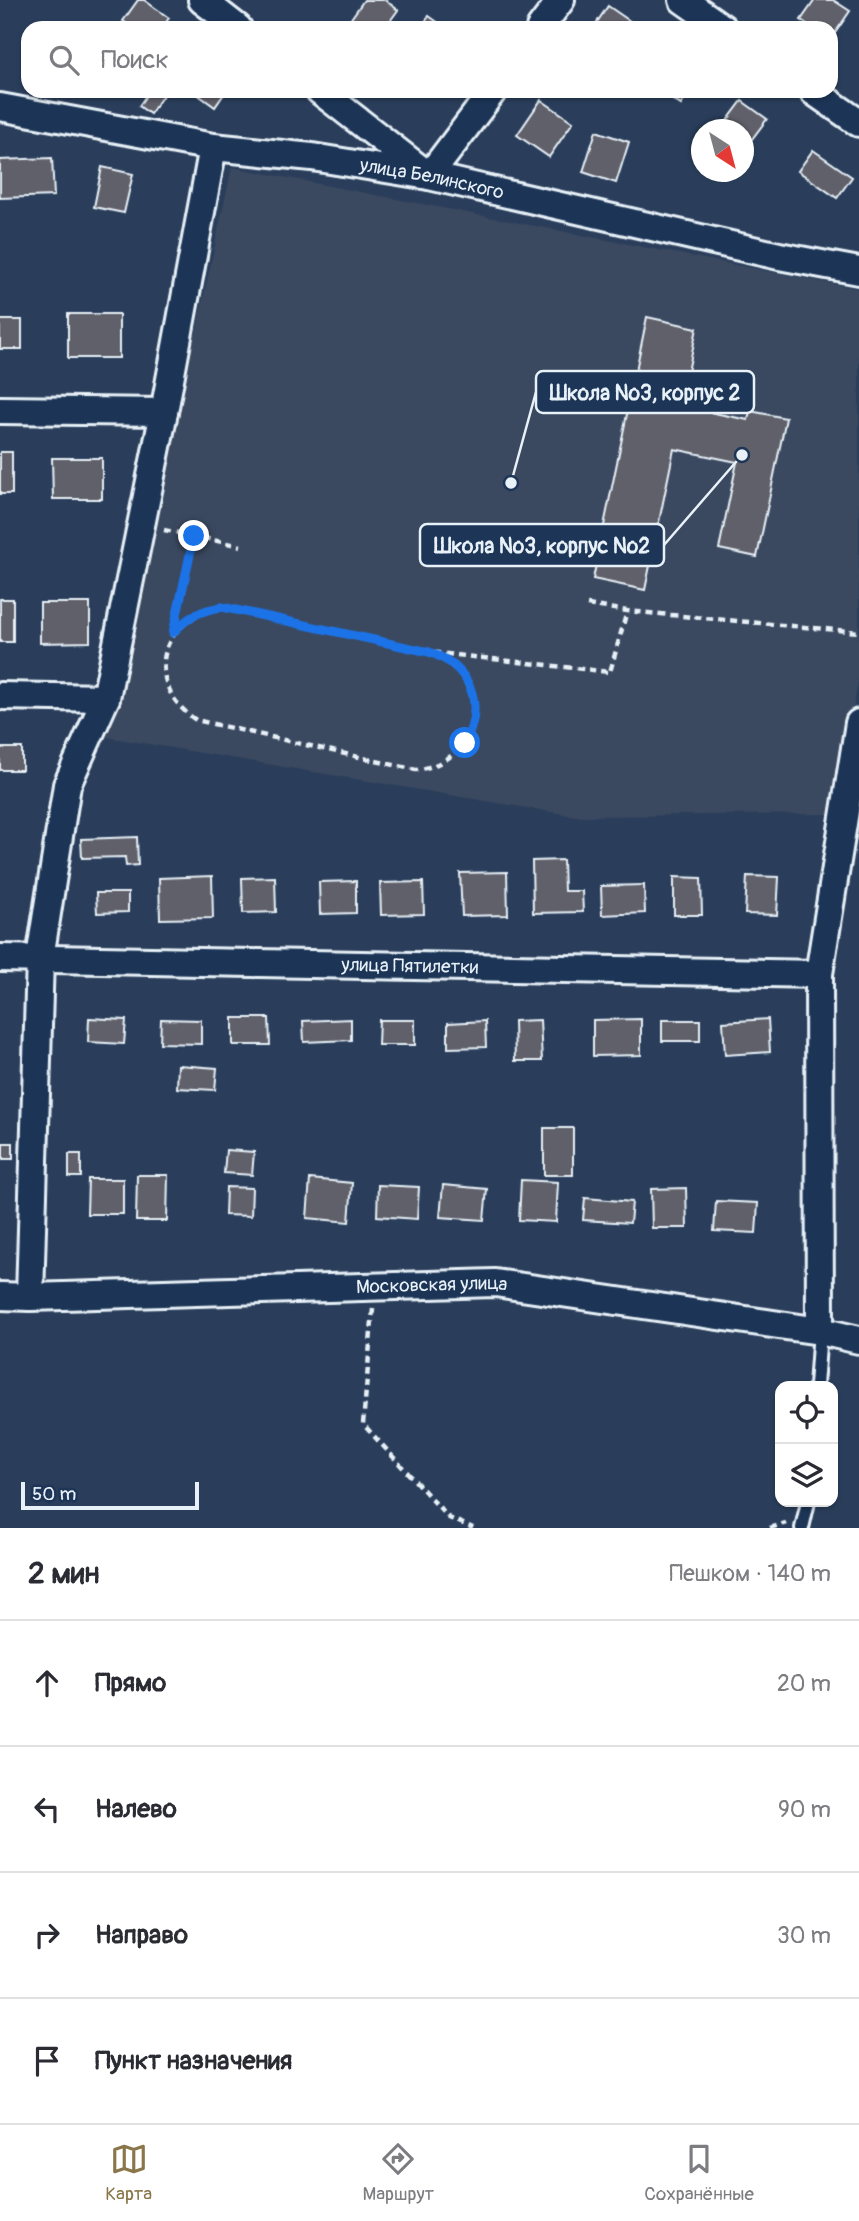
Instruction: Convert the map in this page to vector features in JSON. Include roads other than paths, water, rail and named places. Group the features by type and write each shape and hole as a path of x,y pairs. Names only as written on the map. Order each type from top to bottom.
{"street":[{"path":"202,0 229,21"},
{"path":"545,21 561,0"},
{"path":"683,0 713,21"},
{"path":"329,98 429,176 488,98"},
{"path":"823,98 859,123"},
{"name":"улица Белинского","path":"0,107 213,147 313,157 429,176 779,256 859,271"},
{"path":"30,1297 40,958 67,785 106,698 164,412 213,147"},
{"path":"0,410 164,412"},
{"path":"0,696 106,698"},
{"path":"820,1331 819,974 859,723"},
{"name":"улица Пятилетки","path":"0,958 819,974"},
{"name":"Московская улица","path":"0,1296 495,1283 820,1331 859,1340"}],"lane":[{"path":"816,1381 820,1331"},
{"path":"802,1528 807,1507"}],"place":[{"name":"Школа №3, корпус №2","path":"742,455"},
{"name":"Школа №3, корпус 2","path":"511,483"}]}
